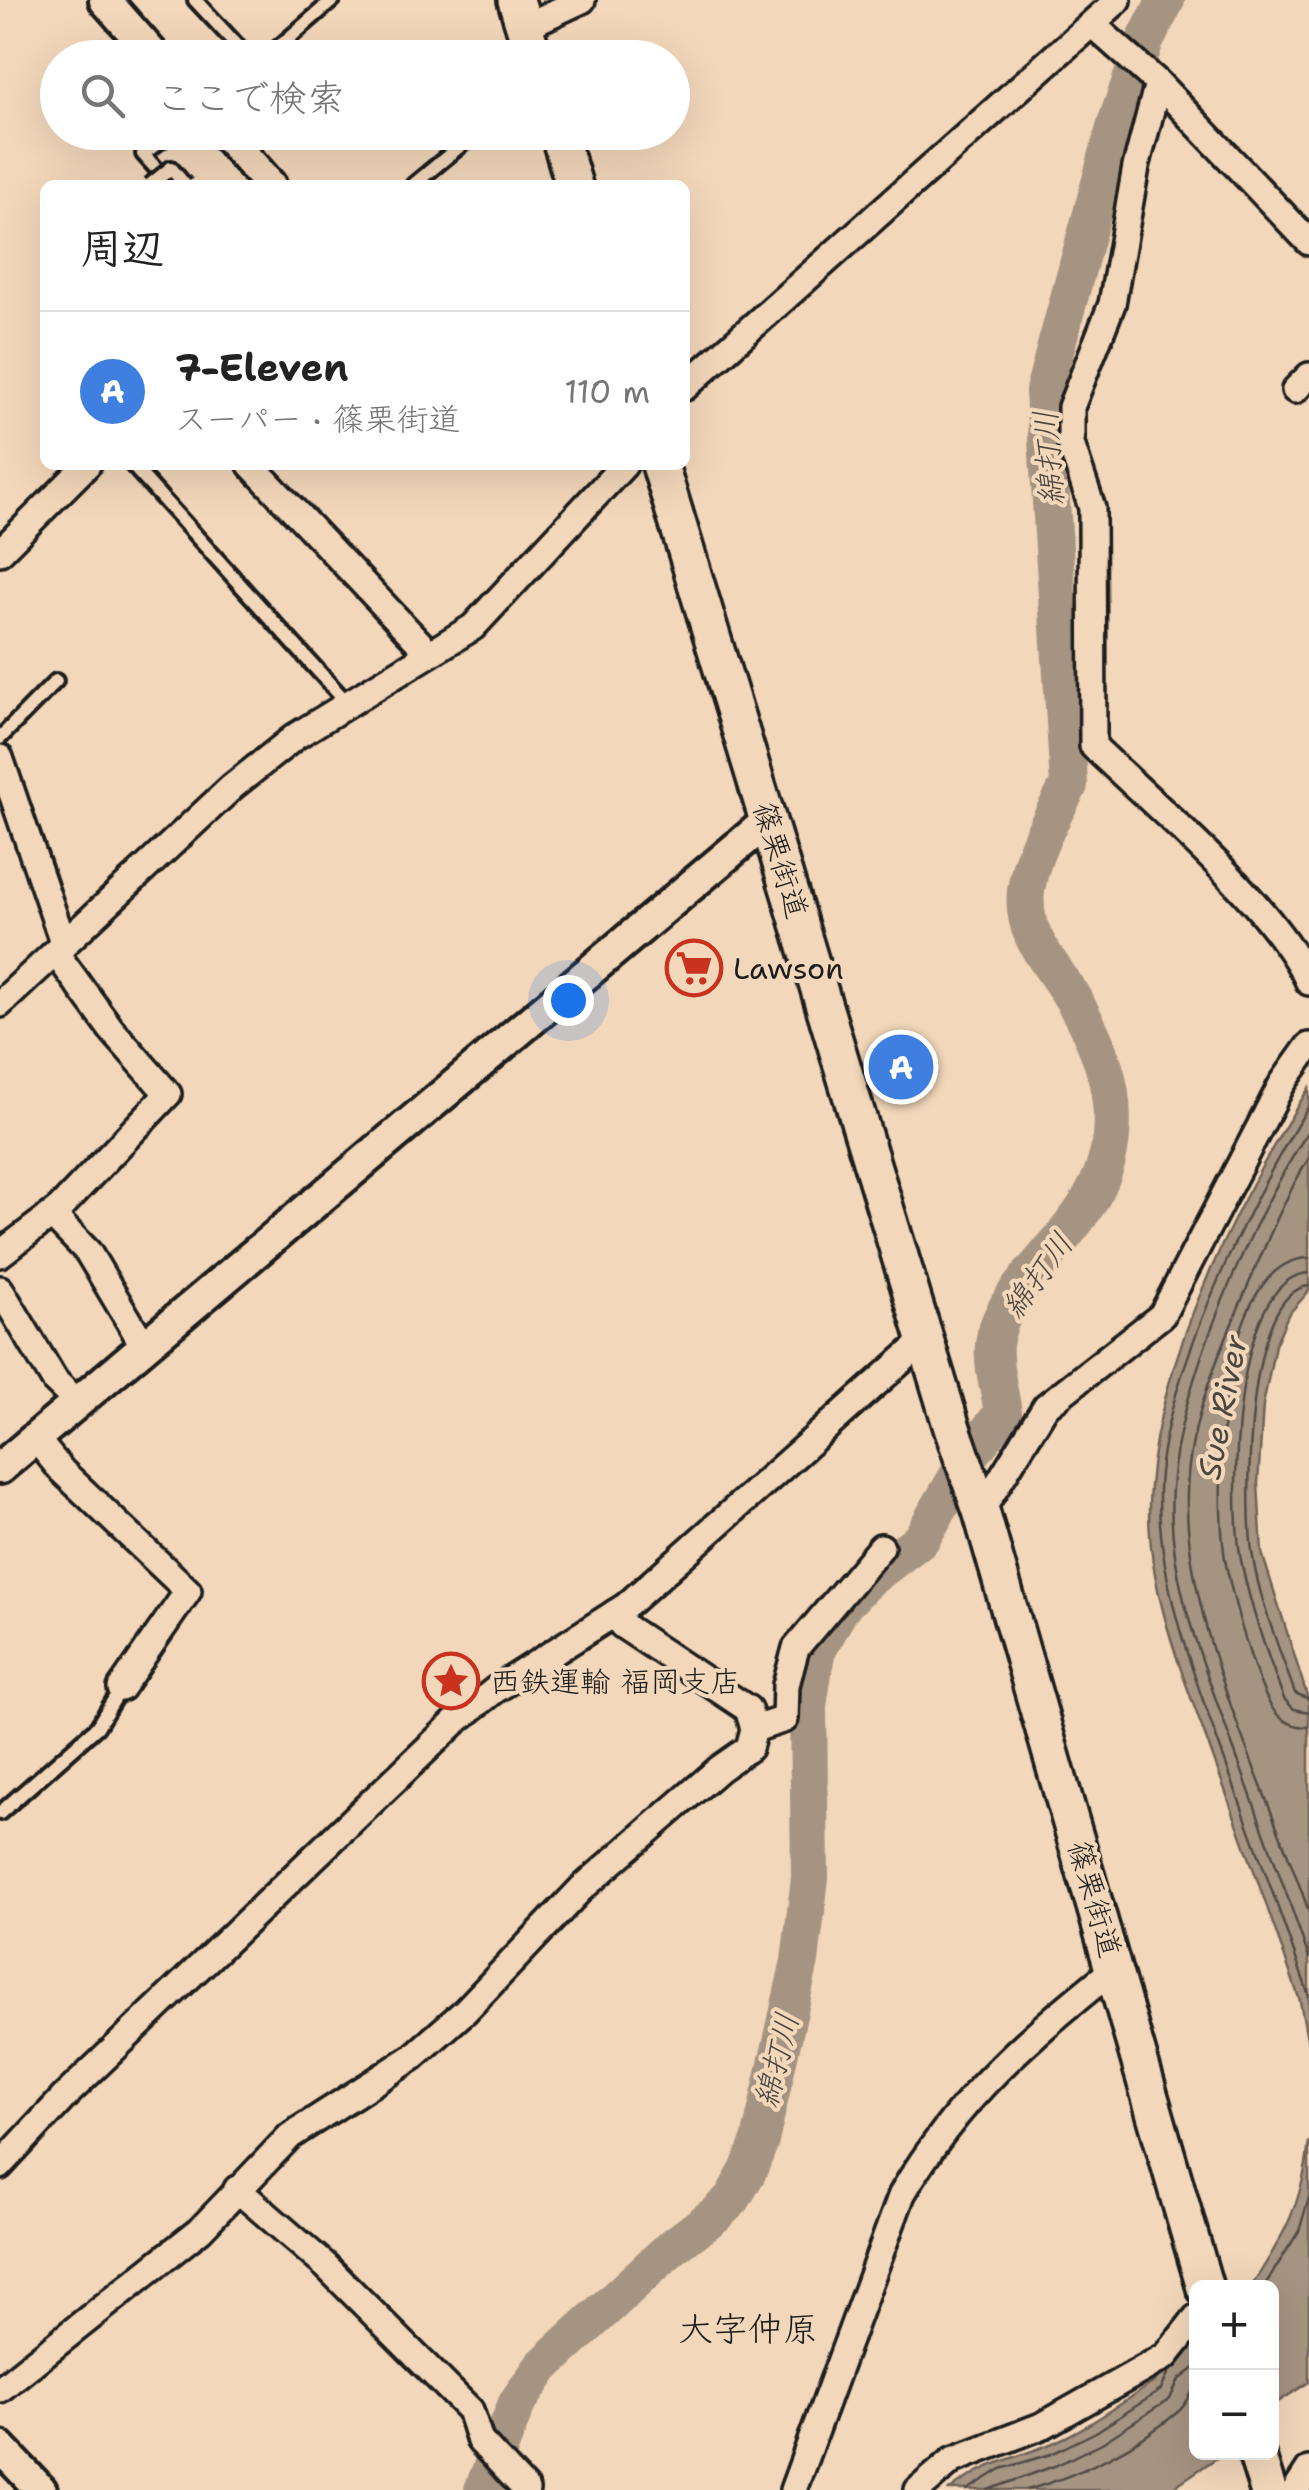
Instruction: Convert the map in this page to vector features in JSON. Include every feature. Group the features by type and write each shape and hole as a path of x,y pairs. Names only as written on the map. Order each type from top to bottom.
{"main road":[{"path":"563,150 572,180"},
{"name":"篠栗街道","path":"662,470 952,1428 981,1511 1115,1968 1176,2200 1202,2280"}],"street":[{"path":"105,0 140,40"},
{"path":"525,28 582,0"},
{"path":"690,383 1118,0"},
{"path":"1093,25 1144,70 1309,242"},
{"path":"1144,70 1136,167 1112,304 1071,407 1071,444 1092,508 1093,746 1253,904 1299,960 1309,982"},
{"path":"239,150 266,180"},
{"path":"0,552 82,470"},
{"path":"256,470 428,652"},
{"path":"5,990 60,948 232,787 296,736 473,627 619,470"},
{"path":"0,1254 58,1209 168,1094 111,1028 60,948 2,775"},
{"path":"0,1468 447,1087 769,820"},
{"path":"981,1511 1046,1406 1162,1315 1282,1084 1309,1046"},
{"path":"58,1209 58,1220 88,1252 144,1346"},
{"path":"0,1289 55,1381 78,1403"},
{"path":"0,2166 66,2095 456,1722 495,1690 615,1614 926,1338"},
{"path":"36,1439 62,1471 188,1591 121,1688"},
{"path":"754,1729 785,1719 786,1685 796,1648 881,1547"},
{"path":"0,2389 200,2230 290,2136 413,2058 581,1888 719,1769 749,1748 754,1729 748,1709 622,1624 615,1614"},
{"path":"793,2490 902,2194 925,2155 953,2115 1036,2032 1115,1968"},
{"path":"237,2189 326,2266 470,2410 480,2441 526,2490"},
{"path":"918,2490 953,2460 1044,2426 1166,2356 1189,2327"},
{"path":"0,2447 41,2490"},
{"path":"1296,2490 1309,2470"}],"lane":[{"path":"195,0 232,40"},
{"path":"287,40 333,0"},
{"path":"148,150 143,154 166,180"},
{"path":"419,180 455,150"},
{"path":"156,180 171,168 181,180"},
{"path":"136,470 348,705"},
{"path":"0,738 56,681"},
{"path":"0,1813 96,1727 121,1688"}],"water":[{"name":"Sue River","path":"1309,1088 1309,1291 1288,1315 1275,1345 1263,1405 1258,1483 1262,1553 1309,1702 1309,2049 1300,2001 1168,1629 1152,1558 1149,1522 1157,1436 1186,1331 1230,1228"},
{"path":"1309,2141 1309,2382 1279,2401 1279,2280 1255,2280 1290,2218"},
{"path":"1189,2342 1189,2460 1214,2460 1169,2490 950,2490 987,2468 1062,2439 1104,2415 1156,2381 1150,2372"}],"waterway":[{"name":"綿打川","path":"483,2490 517,2403 543,2366 670,2249 732,2199 748,2171 760,2141 800,1961 810,1878 808,1706 816,1653 841,1607 866,1581 921,1539 970,1455 1003,1413 994,1353 1001,1320 1014,1296 1073,1225 1104,1169 1112,1117 1103,1064 1082,1015 1033,936 1026,907 1032,864 1069,785 1044,391 1117,121 1145,41 1166,0"}],"place":[{"name":"Lawson","path":"694,968"},
{"name":"7-Eleven","path":"901,1067"},
{"name":"西鉄運輸 福岡支店","path":"451,1681"}],"district":[{"name":"大字仲原","path":"748,2328"}]}
